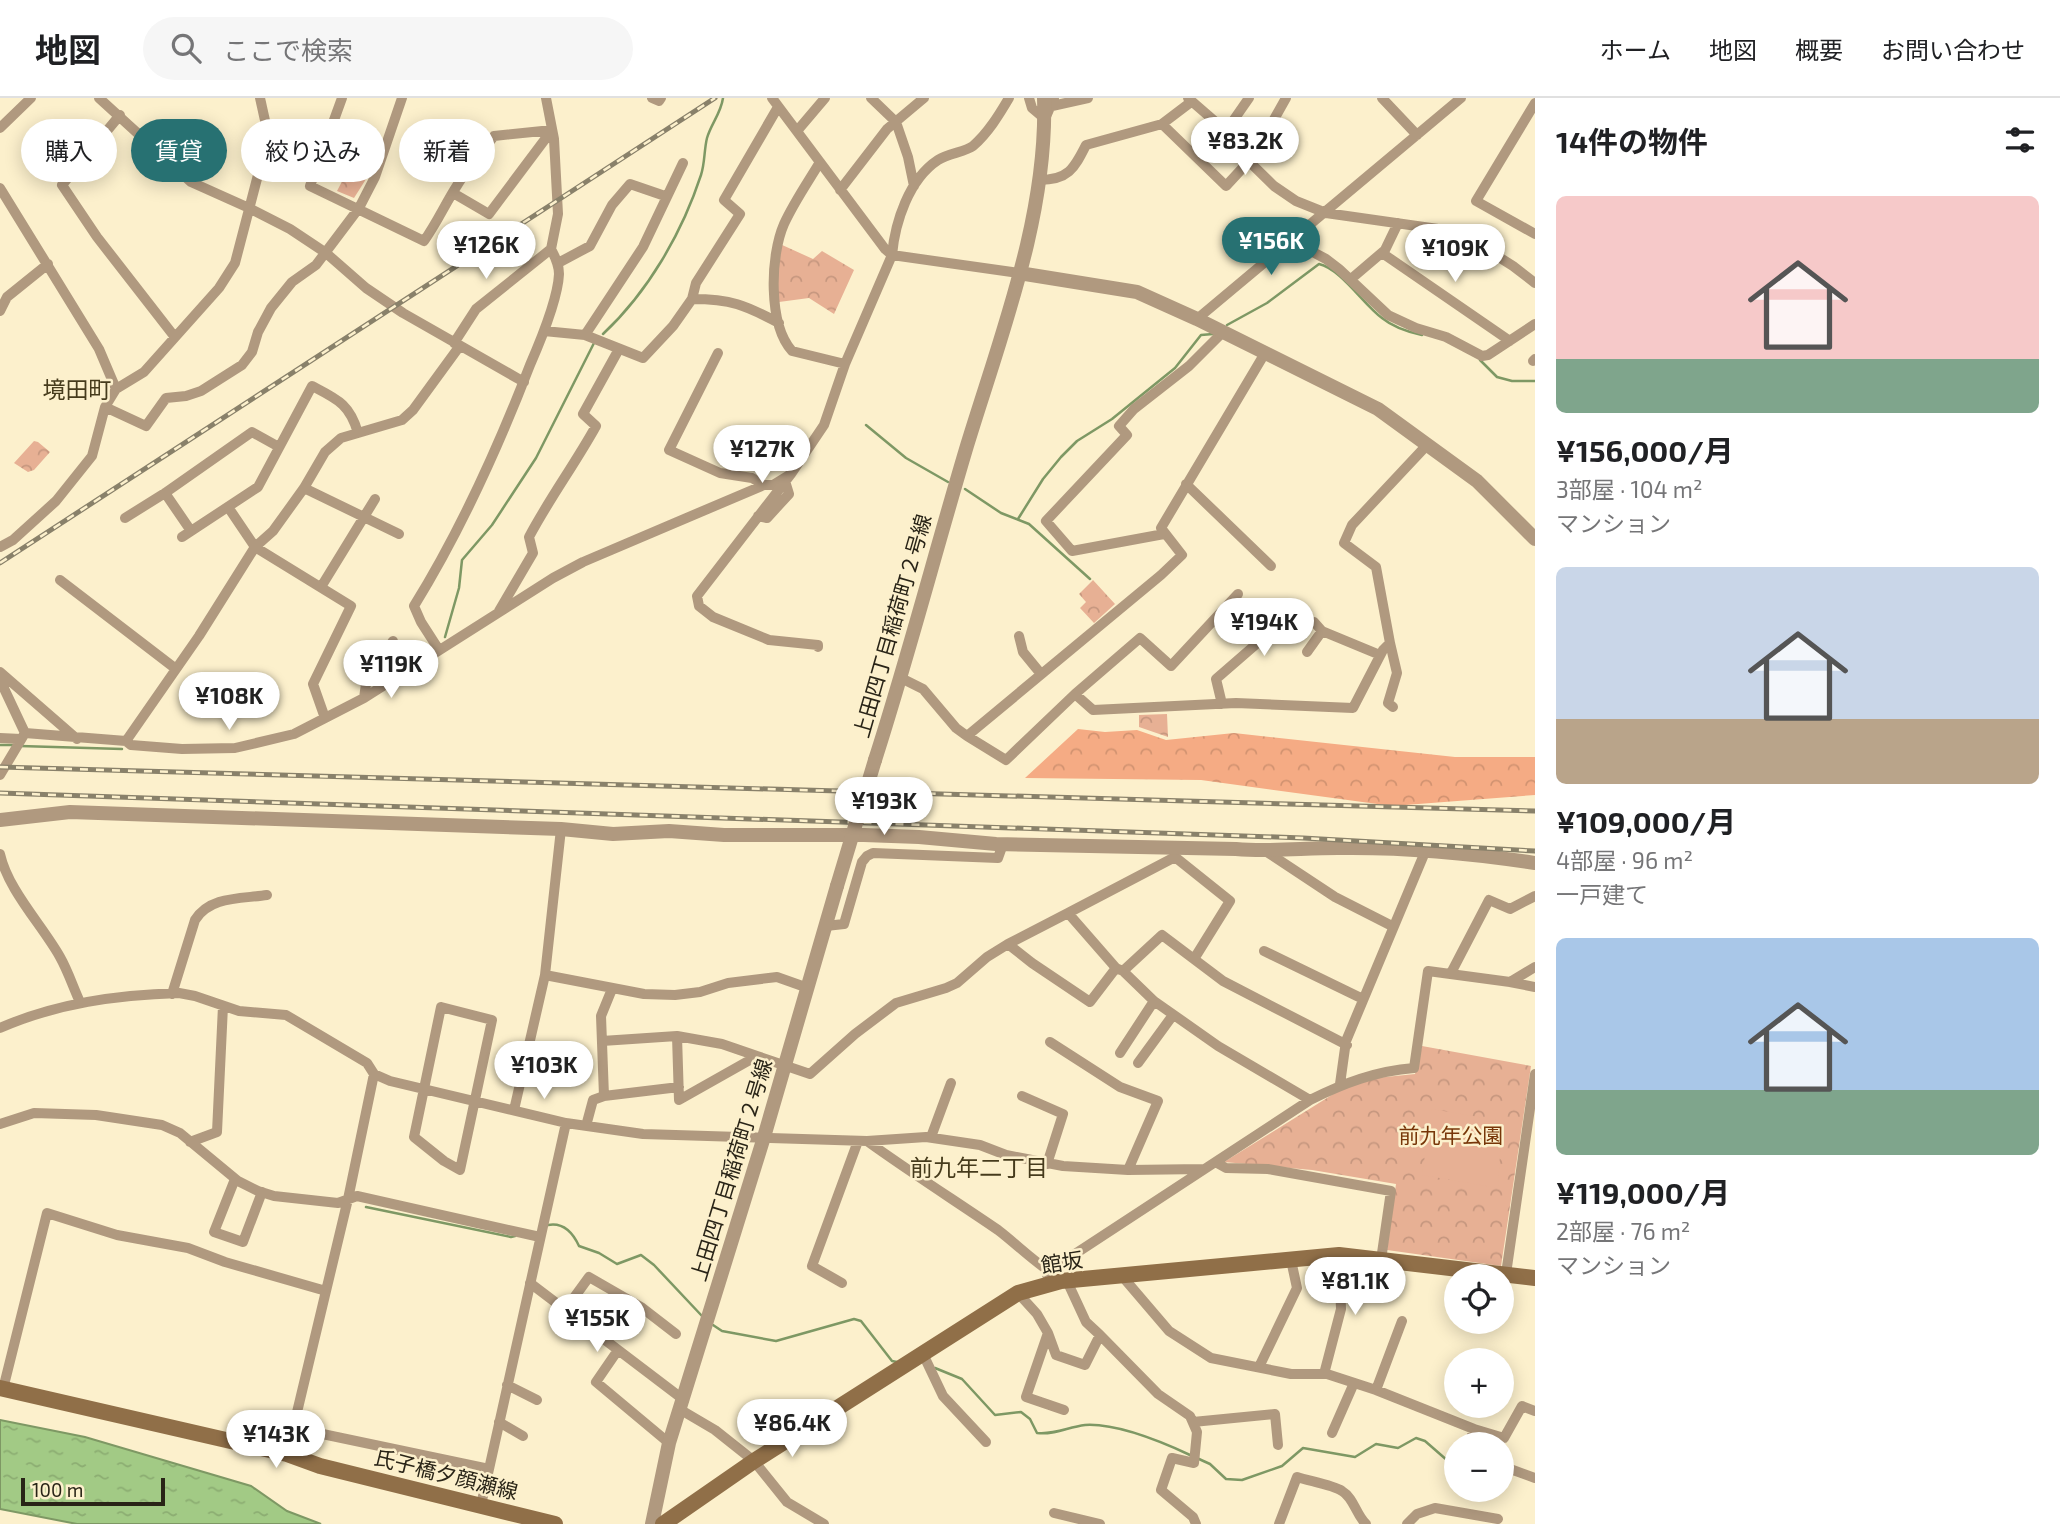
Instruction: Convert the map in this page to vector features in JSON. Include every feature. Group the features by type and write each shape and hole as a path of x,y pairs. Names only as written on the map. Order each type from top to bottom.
{"main road":[{"name":"館坂","path":"663,1524 754,1461 1018,1293 1067,1281 1339,1255 1444,1267"},
{"name":"館坂","path":"1514,1275 1535,1278"},
{"name":"氏子橋夕顔瀬線","path":"1,1389 287,1454 320,1466 555,1524"}],"street":[{"path":"0,128 32,98"},
{"path":"99,98 191,182 290,229 326,253 375,294 456,345 524,382"},
{"path":"0,547 13,540 56,501 92,456 105,407 116,389 144,372 226,278 235,262 264,152 266,125 260,98"},
{"path":"342,98 310,187 424,241 440,219 453,193 494,136 552,130"},
{"path":"105,407 146,426 166,398 201,391 242,365 251,352 271,308 292,282 316,265 359,208 375,177 402,98"},
{"path":"439,650 414,606 446,556 524,382 544,331 559,276 558,263 551,249 558,214 552,130 546,98"},
{"path":"652,98 660,101 661,98"},
{"path":"797,131 825,98"},
{"path":"871,98 896,122 914,186"},
{"path":"840,190 896,122 924,98"},
{"path":"0,738 23,736 126,741 131,745 182,749 234,748 294,734 364,698 498,612 583,562 764,485 773,485 788,478 824,425 845,364 892,255 893,241 914,186 927,168 941,158 970,148 997,118 1009,98"},
{"path":"1029,98 1032,107 1088,98"},
{"path":"1249,98 1226,131 1226,139 1274,186 1296,201 1326,213 1459,232 1535,283"},
{"path":"1268,130 1286,98"},
{"path":"1382,98 1418,135"},
{"path":"1198,319 1461,98"},
{"path":"1039,180 1060,178 1075,167 1086,145 1162,124 1189,100 1226,131"},
{"path":"544,331 584,335 643,358 673,326 692,299 696,283 740,214 724,200 775,102 892,255 1137,292 1198,319 1378,410 1477,481 1535,539"},
{"path":"1533,229 1476,201 1535,103"},
{"name":"上田四丁目稲荷町２号線","path":"652,1524 670,1443 901,678 1019,273 1039,180 1048,105"},
{"path":"120,115 62,185 97,237 174,336"},
{"path":"1162,124 1226,186 1250,160"},
{"path":"453,193 489,214 552,130"},
{"path":"820,162 783,226 775,262 773,291 779,323 792,351 845,364"},
{"path":"584,335 643,247 683,163"},
{"path":"558,263 590,246 612,205 630,184 666,196"},
{"path":"0,188 99,349 116,389"},
{"path":"1351,279 1382,253 1398,223"},
{"path":"1292,241 1326,259 1388,315 1416,328 1446,337 1482,356 1488,355 1535,324"},
{"path":"126,741 255,547 273,531 304,488 325,452 341,438 402,420 408,415 456,345 476,309 551,249"},
{"path":"1382,253 1510,341"},
{"path":"0,311 6,297 48,264"},
{"path":"692,299 724,299 779,323"},
{"path":"1164,534 1072,551 1045,521 1127,435 1119,426 1134,409 1189,366 1223,332"},
{"path":"498,612 533,553 529,537 596,426 583,414 619,349"},
{"path":"718,353 669,450 720,473 752,478 764,485"},
{"path":"967,736 1182,555 1161,528 1265,353"},
{"path":"164,493 187,534 258,486 312,386 335,398 353,415 358,433"},
{"path":"125,518 252,432 279,447"},
{"path":"1393,707 1388,703 1397,673 1376,566 1344,542 1352,525 1427,445"},
{"path":"788,478 789,494 766,518 758,516 697,596 699,606 713,617 769,640 818,647"},
{"path":"1186,484 1271,566"},
{"path":"304,488 399,534"},
{"path":"321,587 376,499"},
{"path":"228,507 255,547 352,606 313,684 325,718"},
{"path":"60,580 176,669"},
{"path":"901,678 923,688 956,728 1006,760 1140,638 1171,666 1238,594"},
{"path":"1222,704 1216,679 1269,633 1283,614 1314,622 1322,631 1380,655"},
{"path":"1307,652 1322,631"},
{"path":"1019,636 1023,652 1041,674"},
{"path":"364,698 366,684 393,641"},
{"path":"1076,694 1093,710 1222,704 1353,708 1380,655 1390,643"},
{"path":"0,672 78,739"},
{"path":"0,680 23,736"},
{"path":"0,775 23,736"},
{"path":"0,820 70,812 561,829 613,834 669,831 736,835 905,836 1003,844 1267,852 1338,848 1466,853 1535,863"},
{"path":"514,1110 545,975 561,829"},
{"path":"827,926 844,923 862,862 873,853 998,858 1003,844"},
{"path":"1267,852 1335,897 1392,926"},
{"path":"1340,1084 1346,1041 1425,852"},
{"path":"0,854 14,886 61,958 80,1002"},
{"path":"602,1041 677,1036 722,1044 810,1074 855,1034 897,1003 957,983 987,957 1008,944 1175,857 1230,901 1194,959"},
{"path":"172,994 195,920 201,910 211,903 267,895"},
{"path":"1451,972 1489,900 1510,909 1535,896"},
{"path":"1068,913 1119,970 1154,1001 1218,1046 1310,1100"},
{"path":"1008,944 1090,1002 1119,970 1162,936 1223,981 1347,1045"},
{"path":"1264,951 1363,999"},
{"path":"1510,982 1535,967"},
{"path":"1040,1287 1049,1271 1310,1100 1340,1084 1386,1070 1414,1068 1428,971 1451,972 1535,987"},
{"path":"545,975 644,994 675,995 700,992 728,983 776,978 808,988"},
{"path":"604,1096 601,1016 612,989"},
{"path":"0,1028 28,1016 80,1002 172,994 195,996 239,1011 286,1015 366,1063 374,1074 390,1081 566,1123 643,1134 862,1141 931,1137 980,1145 1006,1155 1047,1164 1128,1170 1204,1169"},
{"path":"1120,1053 1154,1001"},
{"path":"190,1142 217,1132 223,1006"},
{"path":"441,1007 492,1020 460,1170 414,1137 424,1089 441,1007"},
{"path":"1138,1063 1173,1014"},
{"path":"677,1036 679,1100 757,1056"},
{"path":"1049,1042 1120,1087 1158,1101 1128,1170"},
{"path":"287,1454 348,1199 374,1074"},
{"path":"1507,1264 1535,1074"},
{"path":"931,1137 951,1083"},
{"path":"586,1126 593,1100 604,1096 679,1087"},
{"path":"1022,1096 1063,1114 1047,1164"},
{"path":"0,1124 34,1113 96,1115 162,1125 180,1133 235,1179 274,1196 338,1203 357,1196 540,1237"},
{"path":"481,1505 566,1123"},
{"path":"862,1141 1001,1233 1049,1271"},
{"path":"842,1283 812,1266 862,1141"},
{"path":"1217,1163 1226,1168 1280,1171 1391,1191 1381,1260"},
{"path":"235,1179 214,1232 243,1242 262,1192"},
{"path":"1,1389 47,1213 96,1229 188,1248 225,1262 326,1291"},
{"path":"1324,1374 1341,1309 1339,1255"},
{"path":"1259,1367 1297,1288 1291,1260"},
{"path":"1122,1276 1169,1331 1193,1349 1211,1358 1291,1374 1324,1374 1376,1390 1474,1429 1504,1438 1521,1406 1535,1411"},
{"path":"565,1310 589,1277 641,1307 676,1334"},
{"path":"1067,1281 1086,1322 1158,1394 1190,1416 1197,1432 1194,1463 1172,1458 1161,1490 1193,1517 1196,1524"},
{"path":"530,1283 618,1350 754,1461 787,1502 824,1524"},
{"path":"1018,1293 1037,1314 1056,1355 1085,1365 1100,1335"},
{"path":"1376,1390 1402,1321"},
{"path":"1048,1333 1026,1397 1064,1410"},
{"path":"618,1350 596,1382 670,1443"},
{"path":"912,1360 986,1442"},
{"path":"1332,1433 1354,1383"},
{"path":"507,1385 537,1400"},
{"path":"1193,1422 1275,1414 1279,1445"},
{"path":"499,1422 523,1436"},
{"path":"294,1428 489,1469"},
{"path":"1514,1470 1535,1478"},
{"path":"1279,1524 1297,1477 1342,1491 1366,1524"},
{"path":"1407,1524 1417,1514 1435,1508 1498,1519"},
{"path":"1055,1513 1100,1524"}],"green space":[{"path":"342,182 364,182 354,198 337,191"},
{"path":"780,244 813,259 822,251 854,270 834,314 809,298 779,302 774,266"},
{"path":"34,441 50,452 34,470 28,472 14,463"},
{"path":"1093,580 1115,604 1094,623 1080,608 1086,602 1079,594"},
{"path":"1167,714 1168,737 1139,727 1139,715"},
{"path":"1078,729 1105,732 1137,730 1166,740 1234,733 1455,757 1535,757 1535,795 1392,806 1201,780 1025,778"},
{"name":"前九年公園","path":"1422,1046 1531,1066 1501,1264 1387,1250 1396,1184 1312,1170 1224,1162 1335,1093 1366,1079 1415,1074"},
{"path":"1432,1109 1502,1121 1498,1188 1422,1175"}],"water":[{"path":"0,1420 85,1437 251,1486 287,1511 321,1524 77,1524 0,1509"}],"waterway":[{"path":"603,334 635,300 674,240 701,175 707,138 723,98"},
{"path":"1227,325 1267,303 1319,264 1344,280 1386,321 1422,335"},
{"path":"1018,519 1043,479 1077,441 1112,419 1175,368 1201,335 1213,334"},
{"path":"445,637 459,588 462,560 492,525 536,458 594,343"},
{"path":"1480,360 1497,377 1512,381 1535,381"},
{"path":"866,425 906,458 948,482"},
{"path":"965,489 1001,513 1029,524 1090,579"},
{"path":"0,745 13,745"},
{"path":"20,746 122,749"},
{"path":"366,1207 515,1236"},
{"path":"548,1225 563,1227 571,1233 579,1246 599,1253 617,1264 641,1255 654,1265 702,1316"},
{"path":"713,1325 722,1331 776,1341 854,1319 861,1321 892,1361 897,1362"},
{"path":"935,1368 962,1379 995,1415 1021,1412 1030,1419 1037,1433 1098,1425 1153,1439 1190,1455"},
{"path":"1199,1459 1210,1464 1226,1479 1242,1480 1282,1466 1303,1448 1355,1457 1376,1444 1398,1448 1416,1438 1425,1441 1444,1458"}],"railway":[{"path":"0,563 715,98"},
{"path":"0,767 1535,811"},
{"path":"0,793 1303,838 1535,851"}],"district":[{"name":"境田町","path":"77,390"},
{"name":"前九年二丁目","path":"979,1168"}]}
